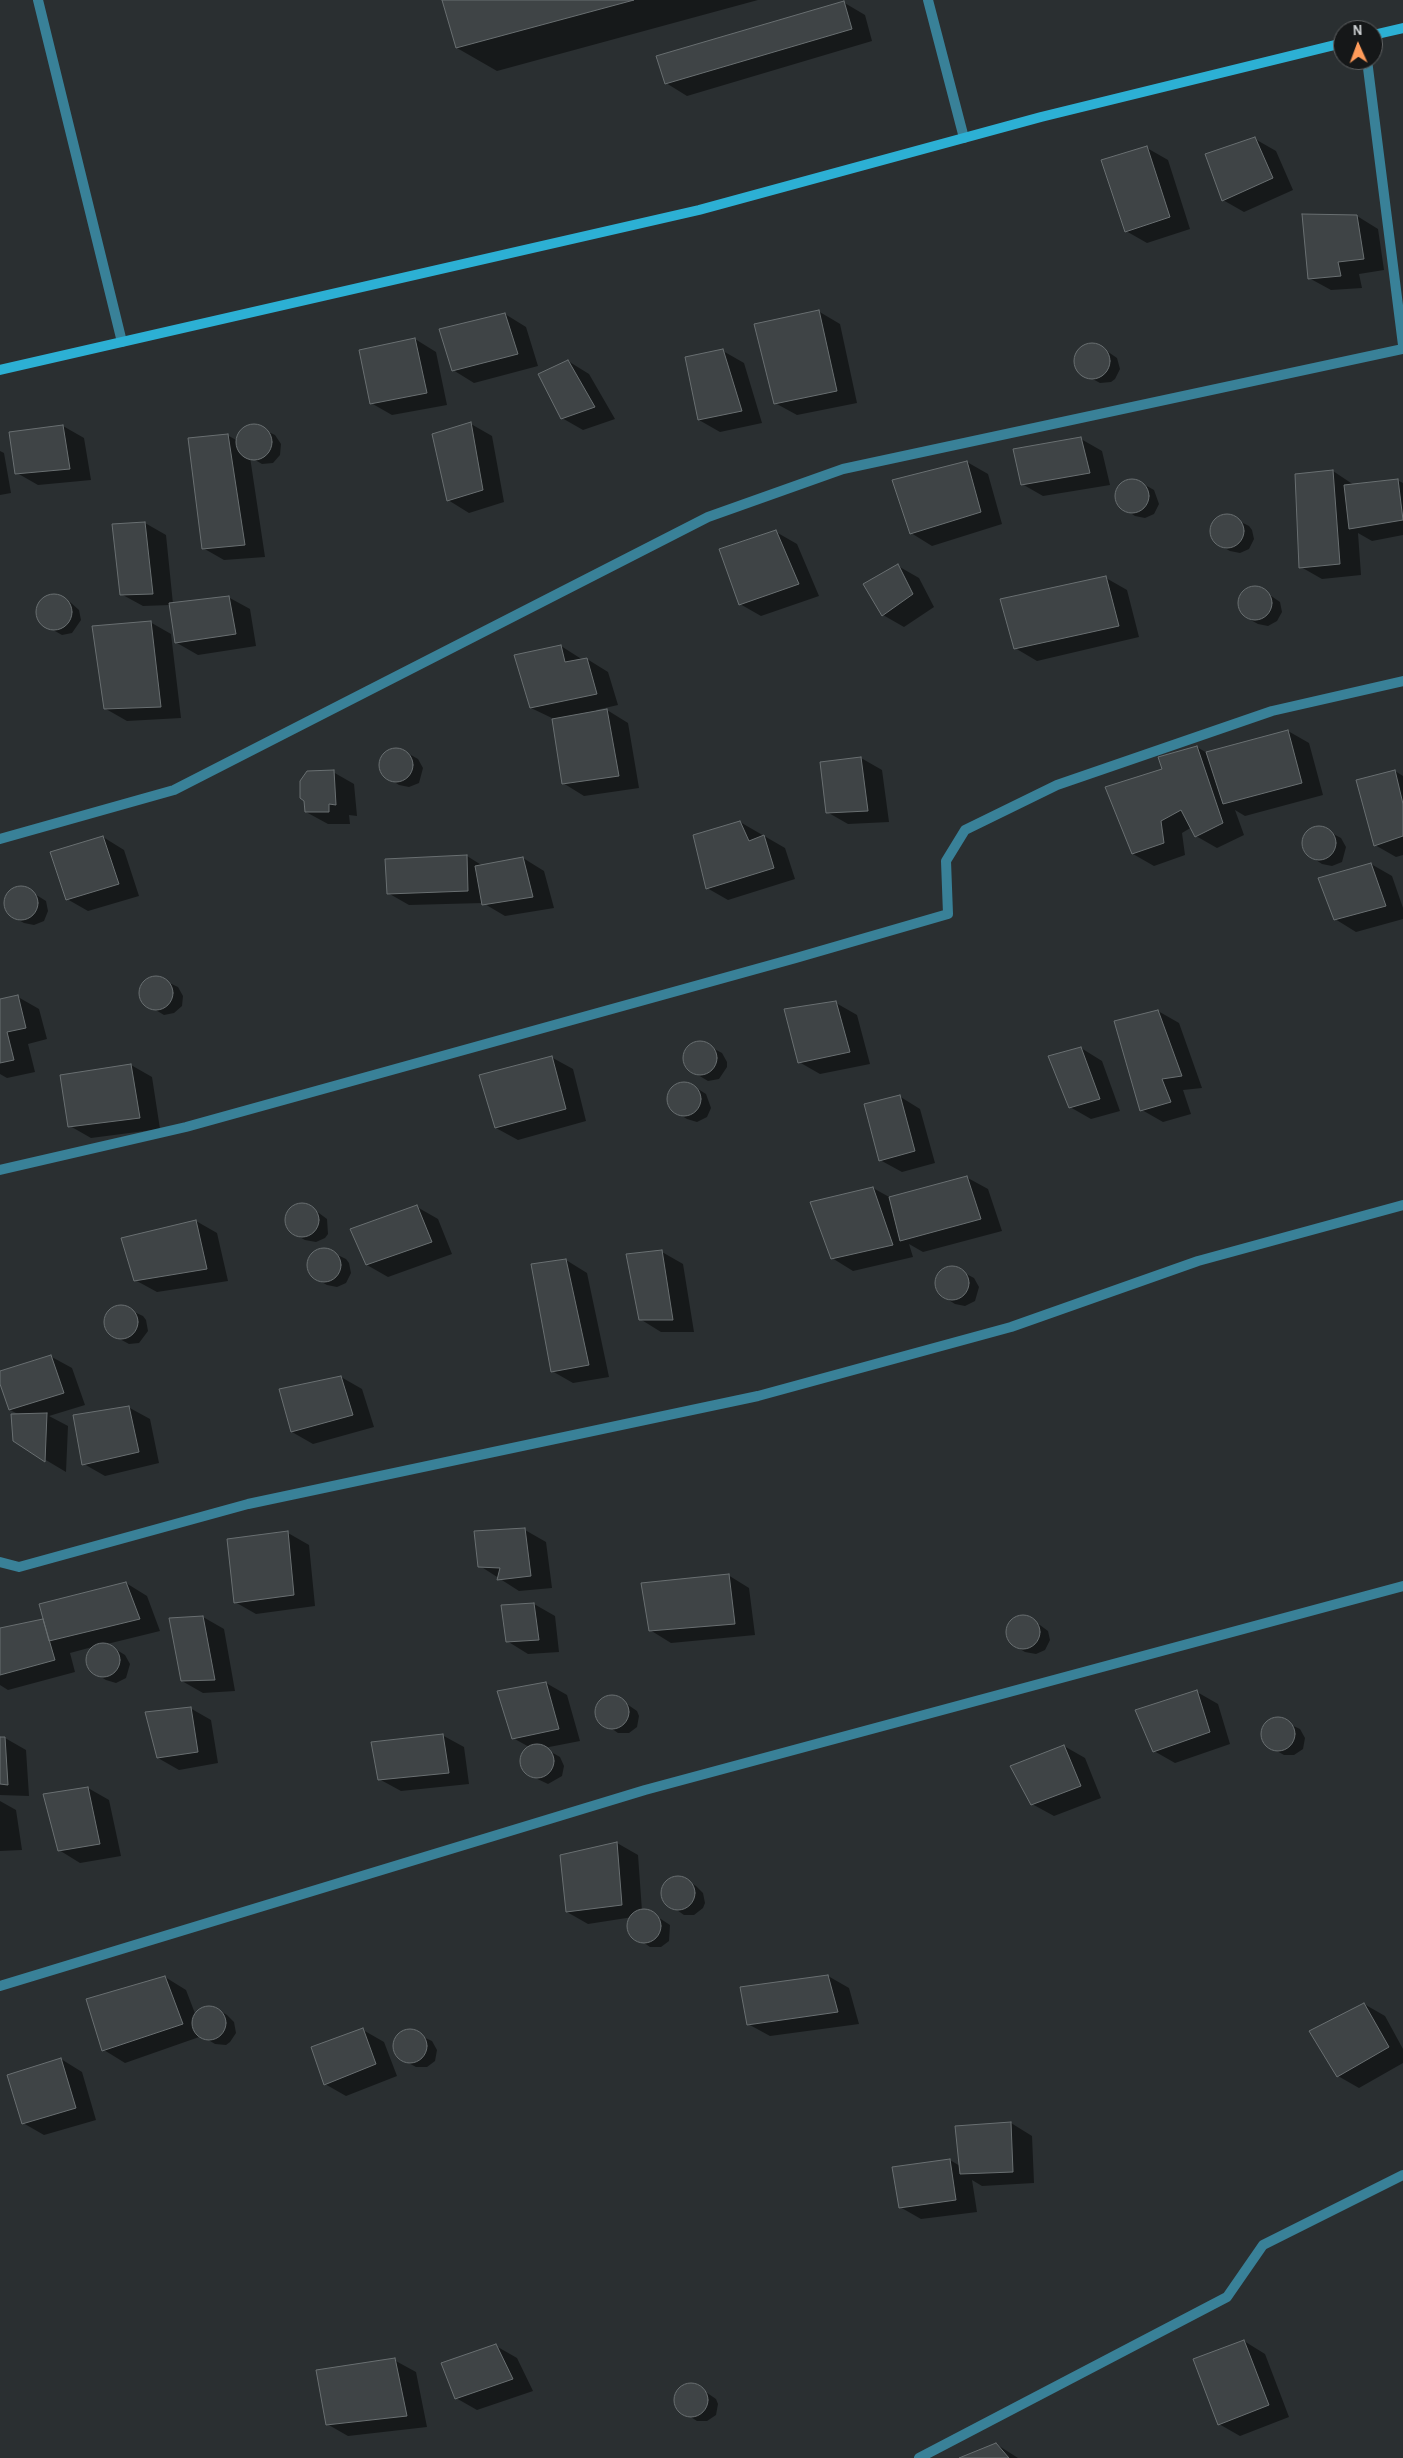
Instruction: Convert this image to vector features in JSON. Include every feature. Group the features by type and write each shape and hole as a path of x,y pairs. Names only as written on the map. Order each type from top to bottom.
{"street":[{"path":"38,0 122,342"},
{"path":"928,0 964,138"},
{"path":"1383,33 1403,28"},
{"path":"0,370 699,210 964,138 1333,45"},
{"path":"1368,70 1403,345"},
{"path":"0,839 174,790 708,517 843,469 1403,349"},
{"path":"0,1170 186,1127 948,914 946,861 965,830 1057,786 1272,711 1403,681"},
{"path":"0,1562 19,1567 248,1504 758,1396 1011,1327 1198,1261 1403,1205"},
{"path":"0,1986 644,1790 1403,1586"},
{"path":"919,2458 1227,2297 1262,2245 1403,2175"}],"building":[{"path":"442,0 634,0 456,48"},
{"path":"844,1 852,29 665,84 656,56"},
{"path":"1255,137 1273,178 1222,201 1205,154"},
{"path":"1147,146 1170,217 1125,232 1101,160"},
{"path":"1302,214 1357,215 1364,259 1338,262 1341,276 1308,279"},
{"path":"819,310 837,391 774,404 754,324"},
{"path":"505,313 518,354 452,371 439,329"},
{"path":"415,338 427,393 370,404 359,350"},
{"path":"1092,343 1105,348 1110,361 1105,374 1092,379 1079,374 1074,361 1079,348"},
{"path":"723,349 742,411 698,420 685,357"},
{"path":"568,360 595,407 561,419 538,374"},
{"path":"471,422 483,490 447,501 432,434"},
{"path":"254,424 266,430 272,442 266,454 254,460 242,454 236,442 242,430"},
{"path":"63,425 70,469 15,474 9,432"},
{"path":"228,434 245,545 202,549 188,438"},
{"path":"1081,437 1090,473 1021,485 1013,449"},
{"path":"967,461 981,512 910,534 892,480"},
{"path":"1333,470 1340,564 1299,568 1295,474"},
{"path":"1132,479 1139,480 1144,484 1148,489 1148,503 1144,508 1139,512 1132,513 1125,512 1120,508 1116,503 1115,496 1116,489 1120,484 1125,480"},
{"path":"1398,479 1403,520 1349,529 1344,485"},
{"path":"1227,514 1234,515 1239,519 1243,524 1243,538 1239,543 1234,547 1227,548 1220,547 1215,543 1211,538 1210,531 1211,524 1215,519 1220,515"},
{"path":"145,522 153,594 120,595 112,524"},
{"path":"776,530 799,584 739,605 719,549"},
{"path":"898,564 913,594 882,616 863,584"},
{"path":"1106,576 1119,626 1014,649 1000,599"},
{"path":"1255,586 1262,587 1267,591 1271,596 1271,610 1267,615 1262,619 1255,620 1248,619 1243,615 1239,610 1238,603 1239,596 1243,591 1248,587"},
{"path":"54,594 66,600 72,612 66,624 54,630 42,624 36,612 42,600"},
{"path":"229,596 236,634 175,643 169,603"},
{"path":"151,621 161,707 104,709 92,626"},
{"path":"561,645 565,662 587,658 597,694 530,708 514,655"},
{"path":"607,709 619,776 562,784 552,719"},
{"path":"1288,730 1302,783 1223,804 1206,752"},
{"path":"1197,746 1223,823 1195,837 1181,810 1161,821 1164,843 1132,854 1105,787 1162,769 1158,757"},
{"path":"396,748 403,749 408,753 412,758 412,772 408,777 403,781 396,782 389,781 384,777 380,772 379,765 380,758 384,753 389,749"},
{"path":"861,757 868,811 826,813 820,762"},
{"path":"334,770 336,805 329,804 329,812 305,812 304,801 300,798 300,781 307,771"},
{"path":"1395,770 1403,804 1403,836 1374,846 1356,780"},
{"path":"740,821 749,841 764,835 774,868 706,889 693,835"},
{"path":"1319,826 1326,827 1331,831 1335,836 1335,850 1331,855 1326,859 1319,860 1312,859 1307,855 1303,850 1302,843 1303,836 1307,831 1312,827"},
{"path":"103,836 119,884 66,900 50,852"},
{"path":"467,855 468,891 387,894 385,859"},
{"path":"523,857 533,897 482,905 475,866"},
{"path":"1371,863 1386,906 1334,920 1318,878"},
{"path":"21,886 28,887 33,891 37,896 37,910 33,915 28,919 21,920 14,919 9,915 5,910 4,903 5,896 9,891 14,887"},
{"path":"156,976 163,977 168,981 172,986 172,1000 168,1005 163,1009 156,1010 149,1009 144,1005 140,1000 139,993 140,986 144,981 149,977"},
{"path":"18,995 26,1028 7,1032 14,1060 0,1063 0,999"},
{"path":"836,1001 850,1052 798,1063 784,1009"},
{"path":"1158,1010 1182,1076 1162,1079 1171,1102 1140,1111 1114,1021"},
{"path":"700,1041 707,1042 712,1046 716,1051 716,1065 712,1070 707,1074 700,1075 693,1074 688,1070 684,1065 683,1058 684,1051 688,1046 693,1042"},
{"path":"1081,1047 1100,1099 1069,1108 1048,1056"},
{"path":"552,1056 566,1109 495,1128 479,1075"},
{"path":"131,1064 140,1118 68,1127 60,1075"},
{"path":"684,1082 691,1083 696,1087 700,1092 700,1106 696,1111 691,1115 684,1116 677,1115 672,1111 668,1106 667,1099 668,1092 672,1087 677,1083"},
{"path":"900,1095 915,1151 879,1161 864,1104"},
{"path":"967,1176 981,1219 900,1241 889,1197"},
{"path":"873,1187 893,1245 831,1259 810,1202"},
{"path":"302,1203 309,1204 314,1208 318,1213 318,1227 314,1232 309,1236 302,1237 295,1236 290,1232 286,1227 285,1220 286,1213 290,1208 295,1204"},
{"path":"417,1205 432,1242 366,1265 350,1229"},
{"path":"196,1220 207,1269 134,1281 121,1238"},
{"path":"324,1248 331,1249 336,1253 340,1258 340,1272 336,1277 331,1281 324,1282 317,1281 312,1277 308,1272 307,1265 308,1258 312,1253 317,1249"},
{"path":"662,1250 673,1320 639,1320 626,1254"},
{"path":"566,1259 589,1365 551,1372 531,1264"},
{"path":"952,1266 959,1267 964,1271 968,1276 968,1290 964,1295 959,1299 952,1300 945,1299 940,1295 936,1290 935,1283 936,1276 940,1271 945,1267"},
{"path":"121,1305 128,1306 133,1310 137,1315 137,1329 133,1334 128,1338 121,1339 114,1338 109,1334 105,1329 104,1322 105,1315 109,1310 114,1306"},
{"path":"51,1355 64,1393 9,1410 0,1384 0,1371"},
{"path":"341,1376 353,1415 291,1432 279,1389"},
{"path":"129,1406 139,1452 82,1465 73,1415"},
{"path":"47,1413 45,1462 13,1441 11,1414"},
{"path":"525,1528 531,1576 497,1580 500,1568 478,1567 474,1531"},
{"path":"288,1531 294,1595 234,1603 227,1539"},
{"path":"729,1574 735,1624 649,1631 641,1583"},
{"path":"126,1582 140,1619 49,1641 39,1604"},
{"path":"534,1603 539,1640 506,1642 501,1605"},
{"path":"1023,1615 1030,1616 1035,1620 1039,1625 1039,1639 1035,1644 1030,1648 1023,1649 1016,1648 1011,1644 1007,1639 1006,1632 1007,1625 1011,1620 1016,1616"},
{"path":"203,1616 215,1680 181,1681 169,1618"},
{"path":"43,1619 55,1660 0,1675 0,1628"},
{"path":"103,1643 110,1644 115,1648 119,1653 119,1667 115,1672 110,1676 103,1677 96,1676 91,1672 87,1667 86,1660 87,1653 91,1648 96,1644"},
{"path":"546,1682 559,1729 512,1739 497,1691"},
{"path":"1197,1690 1210,1732 1153,1752 1135,1710"},
{"path":"612,1695 624,1700 629,1712 624,1724 612,1729 600,1724 595,1712 600,1700"},
{"path":"191,1707 198,1752 157,1758 145,1712"},
{"path":"1278,1717 1290,1722 1295,1734 1290,1746 1278,1751 1266,1746 1261,1734 1266,1722"},
{"path":"443,1734 449,1773 378,1780 371,1742"},
{"path":"0,1737 5,1737 8,1785 0,1784"},
{"path":"537,1744 544,1745 549,1749 553,1754 553,1768 549,1773 544,1777 537,1778 530,1777 525,1773 521,1768 520,1761 521,1754 525,1749 530,1745"},
{"path":"1064,1745 1081,1786 1031,1805 1010,1766"},
{"path":"88,1787 100,1844 58,1851 43,1794"},
{"path":"617,1842 622,1905 566,1912 560,1855"},
{"path":"678,1876 685,1877 690,1881 694,1886 694,1900 690,1905 685,1909 678,1910 671,1909 666,1905 662,1900 661,1893 662,1886 666,1881 671,1877"},
{"path":"644,1909 656,1914 661,1926 656,1938 644,1943 632,1938 627,1926 632,1914"},
{"path":"828,1975 838,2012 747,2025 740,1987"},
{"path":"165,1976 183,2024 102,2051 86,1999"},
{"path":"1364,2003 1389,2047 1337,2077 1309,2031"},
{"path":"209,2006 216,2007 221,2011 225,2016 225,2030 221,2035 216,2039 209,2040 202,2039 197,2035 193,2030 192,2023 193,2016 197,2011 202,2007"},
{"path":"363,2028 376,2064 324,2085 311,2047"},
{"path":"410,2029 417,2030 422,2034 426,2039 426,2053 422,2058 417,2062 410,2063 403,2062 398,2058 394,2053 393,2046 394,2039 398,2034 403,2030"},
{"path":"61,2058 76,2108 22,2124 7,2075"},
{"path":"1011,2122 1013,2172 960,2174 955,2126"},
{"path":"950,2159 956,2200 899,2208 892,2167"},
{"path":"1244,2340 1269,2405 1218,2425 1193,2359"},
{"path":"496,2344 513,2379 455,2399 441,2363"},
{"path":"395,2358 407,2416 326,2425 316,2370"},
{"path":"691,2383 698,2384 703,2388 707,2393 707,2407 703,2412 698,2416 691,2417 684,2416 679,2412 675,2407 674,2400 675,2393 679,2388 684,2384"},
{"path":"996,2443 1009,2458 959,2458"}]}
